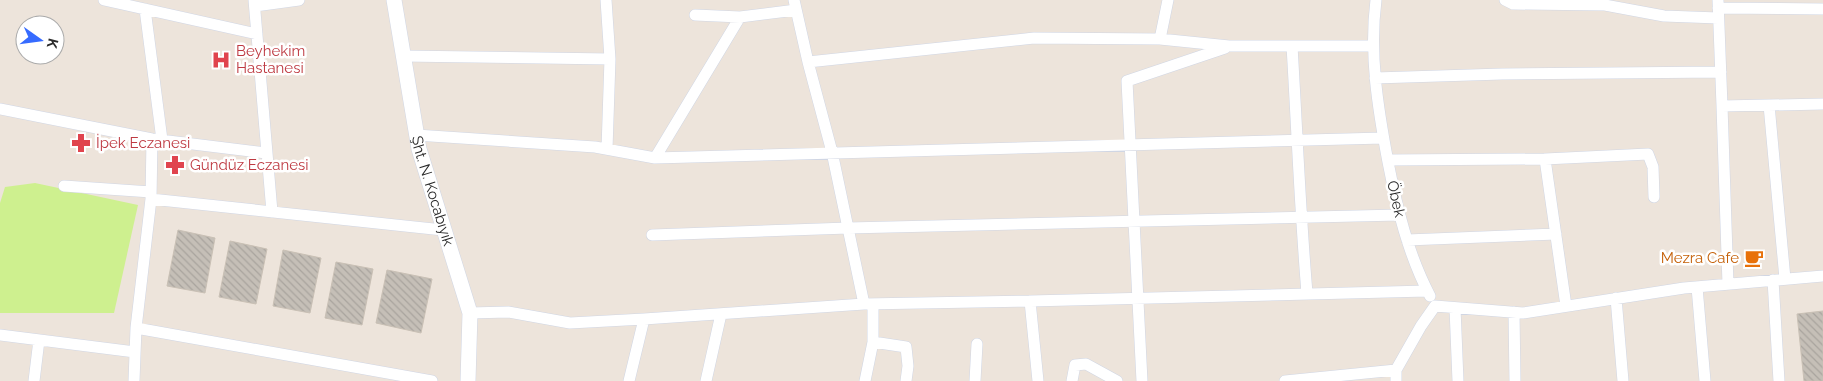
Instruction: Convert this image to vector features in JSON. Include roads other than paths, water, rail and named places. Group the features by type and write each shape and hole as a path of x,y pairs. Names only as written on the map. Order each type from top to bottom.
{"street":[{"path":"104,0 257,34"},
{"path":"272,212 255,3 299,0"},
{"name":"Şht. N. Kocabıyık","path":"394,0 419,148 470,313 468,381"},
{"path":"606,0 610,59 607,150"},
{"path":"1160,39 1168,0"},
{"name":"Öbek","path":"1376,0 1372,28 1375,78 1383,138 1399,215 1417,271 1435,306"},
{"path":"1504,0 1513,4 1605,5 1664,16 1718,9 1823,9"},
{"path":"695,15 740,17 795,5 832,152 848,228 869,304 873,342 865,381"},
{"path":"134,381 136,328 157,139 145,9"},
{"path":"1718,9 1728,284"},
{"path":"655,158 740,17"},
{"path":"808,62 1034,38 1160,39 1229,46 1373,46"},
{"path":"1142,381 1127,81 1229,46"},
{"path":"1292,46 1298,140 1300,217 1308,293"},
{"path":"402,56 610,59"},
{"path":"1375,78 1502,74 1721,72"},
{"path":"1722,106 1823,104"},
{"path":"1769,105 1785,279"},
{"path":"0,109 157,139 266,153"},
{"path":"416,135 595,147 655,158 1383,138"},
{"path":"1388,160 1546,158 1648,154 1653,167 1654,197"},
{"path":"1546,158 1566,306"},
{"path":"64,186 272,212 443,230"},
{"path":"652,235 848,228 1399,215"},
{"path":"1407,240 1556,234"},
{"path":"1285,381 1396,375 1421,326 1435,306 1523,313 1697,287 1823,276"},
{"path":"1773,280 1779,381"},
{"path":"1697,287 1704,381"},
{"path":"470,313 508,312 570,323 869,304 1030,302 1427,291"},
{"path":"1616,298 1623,381"},
{"path":"1030,302 1038,381"},
{"path":"1454,308 1458,381"},
{"path":"1514,312 1516,381"},
{"path":"706,381 721,314"},
{"path":"629,381 644,319"},
{"path":"136,328 432,381"},
{"path":"0,335 135,352"},
{"path":"34,381 39,340"},
{"path":"873,342 906,347 908,366 906,381"},
{"path":"975,381 977,344"},
{"path":"1072,381 1074,365 1086,364 1117,381"}],"place":[{"name":"Beyhekim Hastanesi","path":"221,60"},
{"name":"İpek Eczanesi","path":"81,143"},
{"name":"Gündüz Eczanesi","path":"175,165"},
{"name":"Mezra Cafe","path":"1754,258"}]}
